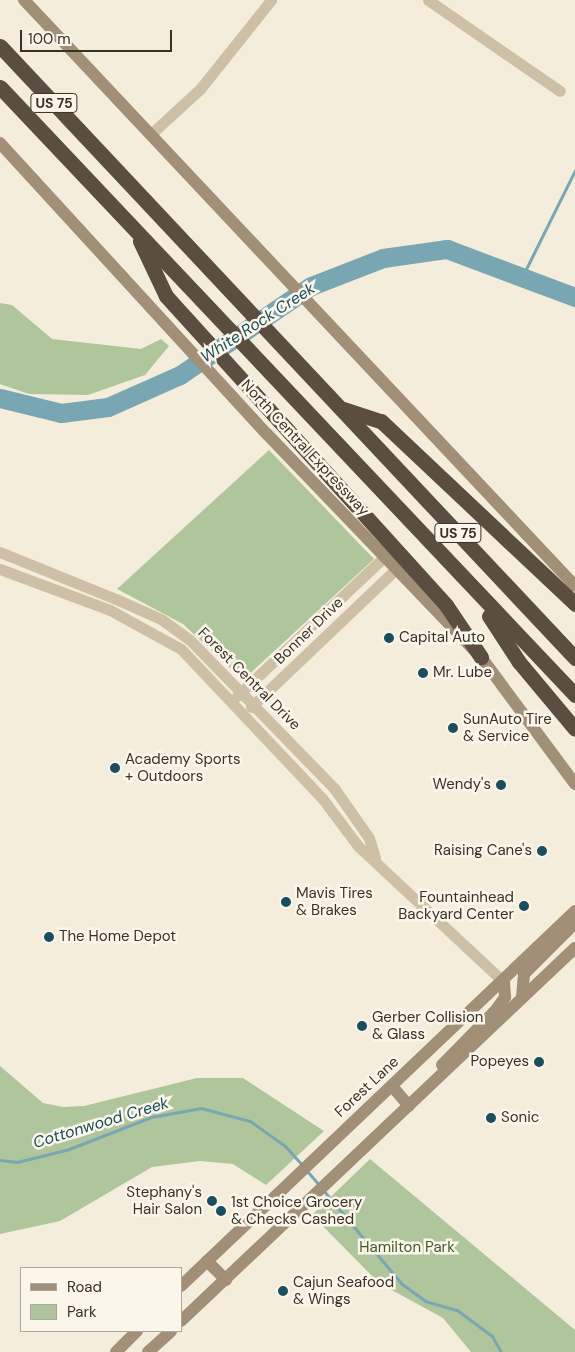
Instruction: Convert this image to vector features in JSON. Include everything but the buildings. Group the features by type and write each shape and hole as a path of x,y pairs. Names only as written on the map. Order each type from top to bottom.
{"highway":[{"name":"US 75","path":"0,46 575,658"},
{"name":"North Central Expressway","path":"0,87 575,695"},
{"path":"134,228 166,296 268,412 446,605 481,657"},
{"path":"341,408 381,421 575,604"},
{"path":"471,587 519,662 575,729"}],"main road":[{"path":"24,0 151,134 259,253 575,586"},
{"name":"North Central Expressway","path":"0,143 383,558 481,657 575,784"},
{"name":"Forest Lane","path":"182,1285 504,982 575,911"},
{"path":"522,997 524,974 575,923"},
{"path":"182,1320 298,1214 575,948"},
{"path":"433,1083 452,1052 496,1010 505,997 504,982"},
{"path":"392,1086 409,1106"},
{"path":"207,1260 226,1280"},
{"path":"116,1352 136,1332"},
{"path":"148,1352 170,1332"}],"street":[{"path":"151,134 200,89 271,0"},
{"path":"428,0 560,91"},
{"name":"Forest Central Drive","path":"0,552 116,598 161,619 189,639 243,690 334,788 369,838 375,858"},
{"name":"Bonner Drive","path":"232,700 383,558"},
{"name":"Forest Central Drive","path":"0,568 110,610 181,649 232,700 322,798 358,846 375,858 504,982"},
{"name":"Bonner Drive","path":"244,713 395,570"},
{"path":"110,610 116,598"}],"green space":[{"path":"0,303 12,305 52,339 141,349 161,339 169,346 145,375 88,395 29,394 0,384"},
{"path":"269,450 374,559 243,680 183,624 117,589"},
{"path":"0,1066 43,1103 63,1107 84,1106 197,1078 243,1078 324,1131 266,1185 233,1164 200,1161 152,1167 60,1221 0,1234"},
{"name":"Hamilton Park","path":"370,1159 575,1330 575,1352 471,1352 443,1318 379,1283 312,1215"}],"waterway":[{"path":"522,277 575,170"},
{"name":"White Rock Creek","path":"0,398 61,413 108,407 180,375 311,286 383,258 447,249 575,297"},
{"name":"Cottonwood Creek","path":"0,1160 17,1162 69,1149 151,1117 201,1108 250,1121 285,1146 303,1166"},
{"name":"Cottonwood Creek","path":"307,1171 319,1185"},
{"name":"Cottonwood Creek","path":"323,1190 402,1284 425,1301 457,1310 492,1336 501,1352"}],"place":[{"name":"Capital Auto","path":"389,638"},
{"name":"Mr. Lube","path":"423,673"},
{"name":"SunAuto Tire & Service","path":"453,728"},
{"name":"Academy Sports + Outdoors","path":"115,768"},
{"name":"Wendy's","path":"501,785"},
{"name":"Raising Cane's","path":"542,851"},
{"name":"Mavis Tires & Brakes","path":"286,902"},
{"name":"Fountainhead Backyard Center","path":"524,906"},
{"name":"The Home Depot","path":"49,937"},
{"name":"Gerber Collision & Glass","path":"362,1026"},
{"name":"Popeyes","path":"539,1062"},
{"name":"Sonic","path":"491,1118"},
{"name":"Stephany's Hair Salon","path":"212,1201"},
{"name":"1st Choice Grocery & Checks Cashed","path":"221,1211"},
{"name":"Cajun Seafood & Wings","path":"283,1291"}]}
